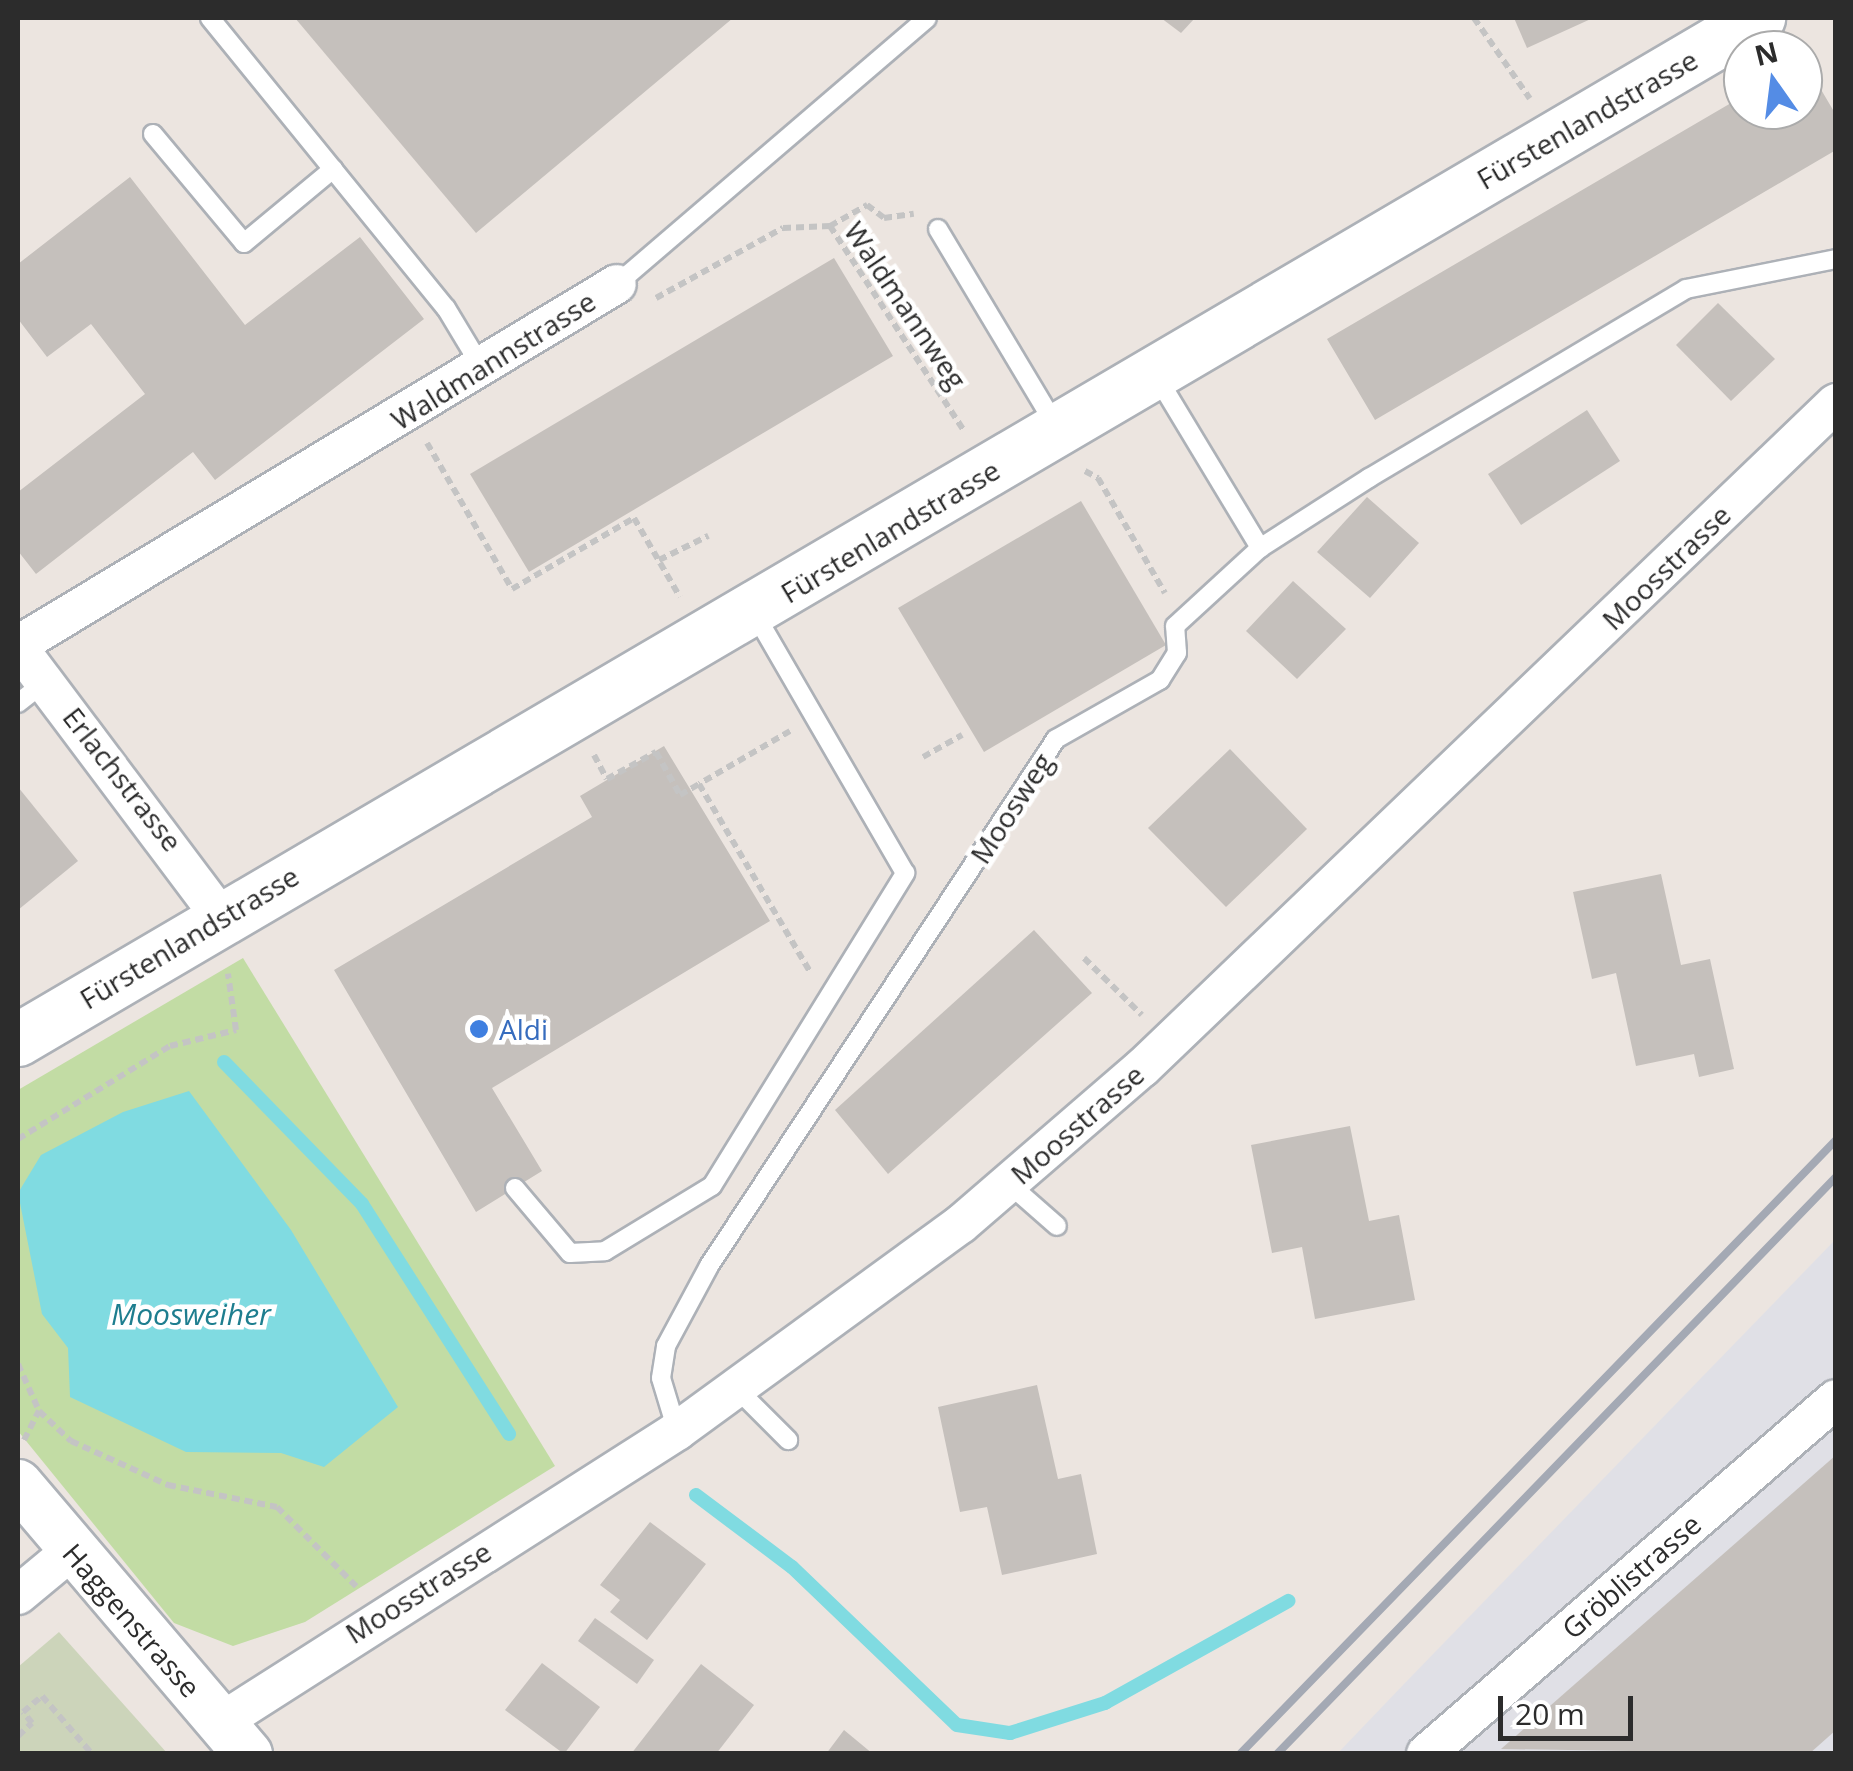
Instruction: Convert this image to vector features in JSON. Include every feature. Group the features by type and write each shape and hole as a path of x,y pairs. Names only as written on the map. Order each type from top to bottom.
{"main road":[{"name":"Fürstenlandstrasse","path":"18,1040 221,917 753,612 1072,450 1154,372 1759,18"}],"street":[{"name":"Waldmannstrasse","path":"18,646 617,284"},
{"name":"Moosstrasse","path":"235,1738 738,1390 1008,1184 1207,1007 1836,403"},
{"name":"Erlachstrasse","path":"18,646 31,692 221,917"},
{"name":"Gröblistrasse","path":"1426,1754 1836,1399"},
{"name":"Haggenstrasse","path":"21,1462 71,1551 235,1738"},
{"path":"18,1596 71,1551"}],"lane":[{"path":"210,18 446,308 482,369"},
{"name":"Waldmannstrasse","path":"617,284 927,18"},
{"path":"153,134 244,243 333,169"},
{"path":"935,220 1072,450"},
{"path":"1182,620 1260,548 1686,290 1836,259"},
{"path":"1154,372 1260,548"},
{"path":"515,1188 570,1253 605,1251 712,1186 861,954 906,873 753,612"},
{"name":"Moosweg","path":"677,1432 661,1378 666,1346 709,1266 1056,739 1160,680 1178,654 1182,620"},
{"path":"1008,1184 1057,1226"},
{"path":"738,1390 788,1440"}],"path":[{"path":"1474,18 1536,108"},
{"path":"830,226 867,205 884,218 935,220"},
{"name":"Waldmannweg","path":"652,300 782,228 830,226 970,441"},
{"path":"440,426 424,436 512,589 634,518 682,599"},
{"path":"1072,450 1098,478 1182,620"},
{"path":"659,560 708,536"},
{"path":"591,750 607,779 656,752 680,796 815,717"},
{"path":"922,758 962,735"},
{"path":"700,784 811,973"},
{"path":"1084,958 1124,996"},
{"path":"18,1139 170,1046 236,1030 227,968"},
{"path":"18,1364 39,1411 72,1441 168,1486 278,1507 362,1594"},
{"path":"21,1462 39,1411"},
{"path":"18,1736 32,1723 24,1712 42,1696 92,1754"}],"shaded area":[{"path":"1835,1240 1835,1753 1337,1754 1404,1684"}],"green space":[{"path":"243,958 555,1466 305,1622 233,1646 174,1623 18,1431 18,1090"},
{"path":"59,1632 167,1753 18,1753 18,1667"}],"water":[{"name":"Moosweiher","path":"189,1091 291,1230 398,1407 324,1467 281,1453 186,1452 70,1397 68,1348 42,1314 18,1193 41,1155 123,1112"}],"building":[{"path":"295,18 733,18 476,233"},
{"path":"1161,18 1195,18 1181,33"},
{"path":"1514,18 1593,18 1527,48"},
{"path":"1823,93 1836,115 1836,150 1375,420 1327,339 1723,108 1723,130 1823,130"},
{"path":"130,177 245,325 360,237 424,319 215,480 193,452 36,574 18,551 18,492 145,394 91,324 47,357 18,319 18,264"},
{"path":"834,258 893,356 529,572 470,474"},
{"path":"1718,303 1775,359 1731,401 1676,345"},
{"path":"1587,410 1620,461 1521,525 1488,474"},
{"path":"1367,497 1419,543 1370,598 1317,552"},
{"path":"1081,501 1166,645 984,752 898,608"},
{"path":"1293,581 1346,629 1297,679 1246,631"},
{"name":"Aldi","path":"664,746 770,921 492,1088 542,1171 476,1212 334,970 592,817 580,796"},
{"path":"1230,749 1307,829 1226,907 1148,828"},
{"path":"18,787 78,861 18,910"},
{"path":"1661,874 1681,965 1710,959 1734,1069 1699,1077 1694,1054 1636,1066 1616,973 1592,979 1573,892"},
{"path":"1034,930 1092,993 888,1174 835,1110"},
{"path":"1350,1126 1369,1221 1399,1215 1415,1300 1315,1319 1302,1247 1272,1253 1251,1145"},
{"path":"1037,1385 1058,1479 1081,1474 1097,1554 1002,1575 987,1507 960,1512 938,1407"},
{"path":"1836,1455 1836,1730 1809,1754 1501,1749"},
{"path":"650,1522 706,1564 647,1640 610,1612 620,1600 600,1585"},
{"path":"595,1618 654,1660 637,1684 578,1641"},
{"path":"542,1663 600,1707 564,1754 505,1710"},
{"path":"701,1664 754,1705 716,1754 631,1754"},
{"path":"844,1730 873,1754 826,1754"}],"waterway":[{"path":"224,1062 362,1204 509,1434"},
{"path":"696,1495 792,1567 957,1725 1010,1733 1105,1703 1288,1601"}],"railway":[{"path":"1240,1754 1836,1140"},
{"path":"1277,1754 1836,1177"}],"place":[{"name":"Aldi","path":"479,1029"}]}
